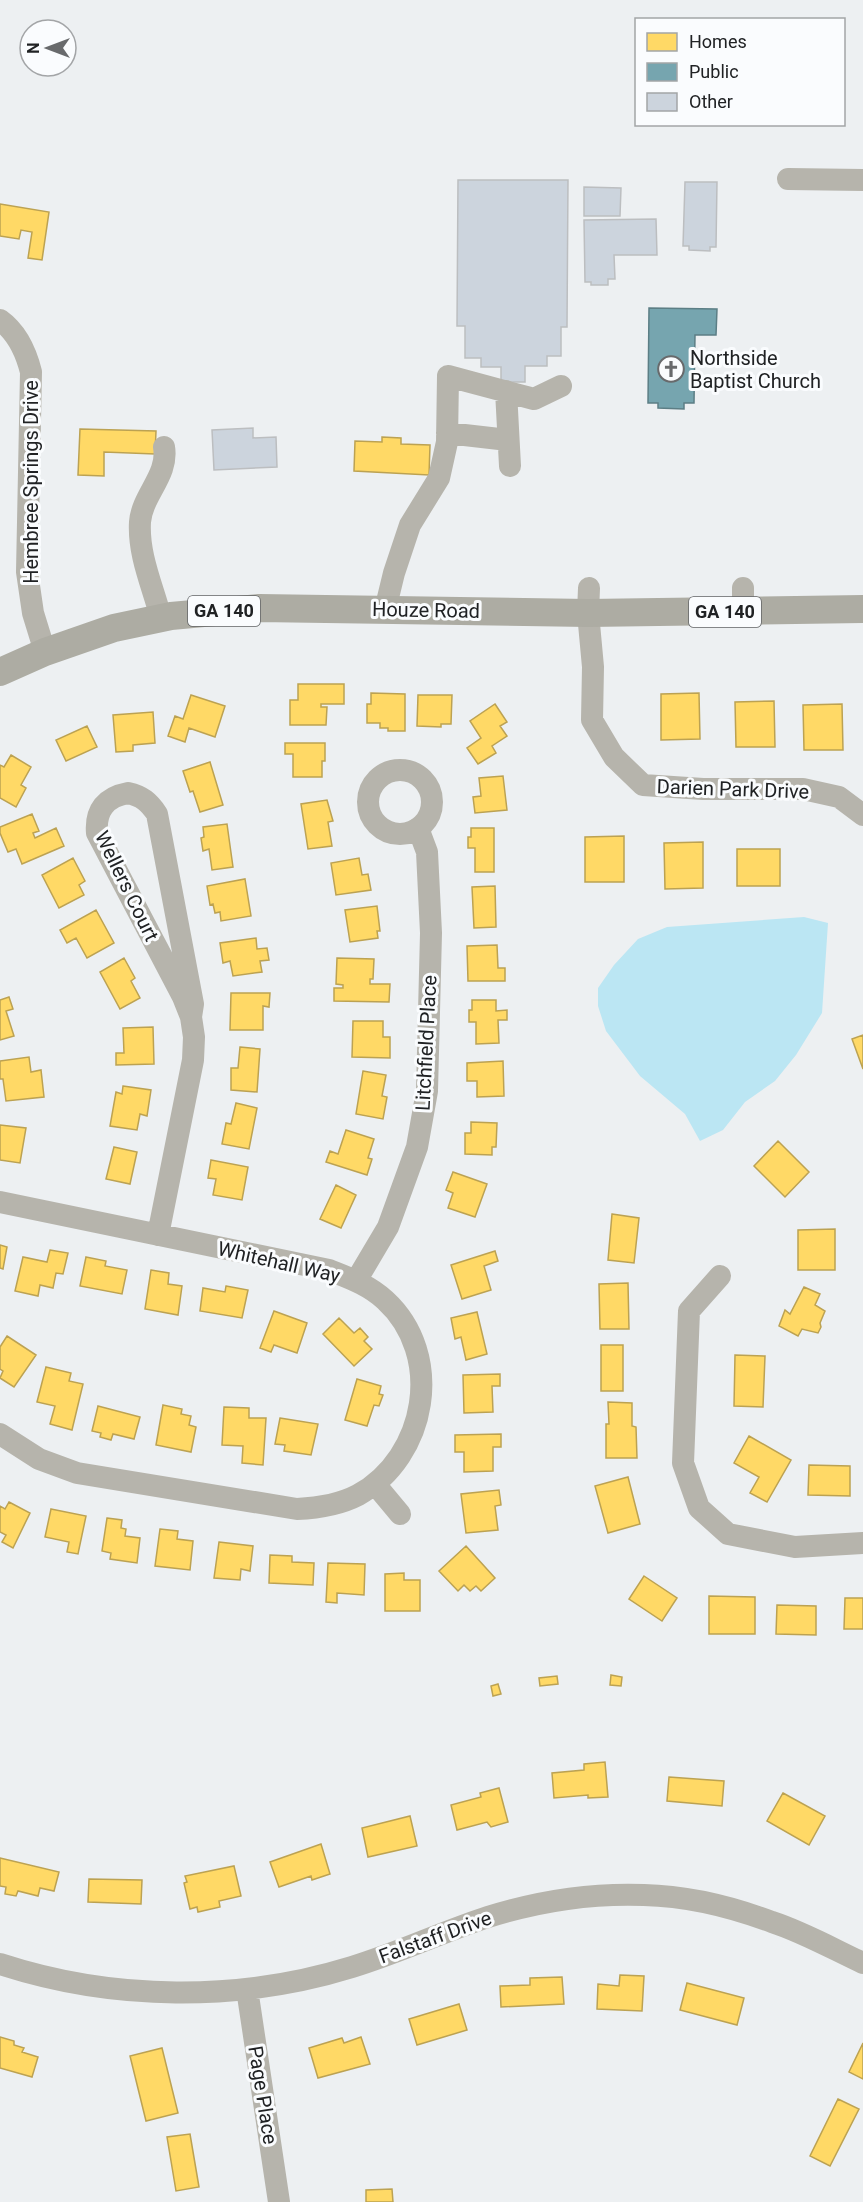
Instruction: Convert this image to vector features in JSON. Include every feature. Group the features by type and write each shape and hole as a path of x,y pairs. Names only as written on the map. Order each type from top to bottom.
{"main road":[{"name":"Houze Road","path":"0,672 45,652 114,628 161,618 259,608 385,610 588,600 743,600 863,609"}],"street":[{"path":"788,179 863,180"},
{"name":"Hembree Springs Drive","path":"0,320 17,337 27,354 31,372 27,572 33,613 45,652"},
{"path":"385,610 394,573 410,525 439,478 447,442 448,376 534,399 561,386"},
{"path":"506,391 510,466"},
{"path":"447,433 508,440"},
{"path":"161,618 144,563 140,521 147,495 156,482 163,465 164,447"},
{"name":"Darien Park Drive","path":"588,600 593,666 592,720 614,757 643,785 703,789 803,789 839,797 863,815"},
{"name":"Wellers Court","path":"158,1235 193,1060 194,1037 191,1017 183,996 97,833 96,823 100,809 116,795 128,793 140,796 151,804 157,814 193,1004 191,1017"},
{"name":"Litchfield Place","path":"356,1281 388,1227 417,1147 427,1091 431,933 427,852 418,828"},
{"name":"Whitehall Way","path":"0,1202 329,1270 356,1281 386,1300 404,1323 417,1349 422,1380 421,1407 412,1437 397,1461 375,1484 357,1495 317,1508 297,1509 77,1473 39,1459 0,1434"},
{"path":"720,1276 689,1311 683,1463 699,1508 728,1534 795,1547 863,1543"},
{"path":"375,1484 400,1514"},
{"name":"Falstaff Drive","path":"0,1964 64,1981 152,1992 247,1989 303,1980 353,1967 488,1917 530,1905 588,1896 646,1895 711,1904 774,1922 863,1963"},
{"name":"Page Place","path":"247,1989 279,2202"}],"water":[{"path":"804,917 828,923 822,1013 796,1055 775,1081 745,1102 723,1130 700,1141 685,1114 640,1076 606,1031 598,1006 598,988 614,965 638,939 667,927"}],"building: Homes":[{"path":"0,204 49,212 42,260 28,258 32,232 21,230 19,239 0,236"},
{"path":"80,429 156,431 155,454 104,452 104,476 78,475"},
{"path":"382,437 401,438 401,444 430,445 429,475 354,471 355,441 382,442"},
{"path":"298,684 344,684 344,704 321,704 321,707 327,707 326,725 290,725 290,700 298,700"},
{"path":"371,693 405,694 405,731 388,731 388,728 380,728 380,723 367,723 367,704 371,704"},
{"path":"699,693 700,739 661,740 661,694"},
{"path":"191,695 225,706 215,737 189,728 185,742 168,736 175,716 183,719"},
{"path":"418,695 452,695 451,724 441,724 441,727 417,726"},
{"path":"774,701 775,747 736,747 735,702"},
{"path":"495,704 507,722 500,726 507,736 492,746 496,753 478,764 467,748 481,738 470,721"},
{"path":"842,704 843,750 804,750 803,705"},
{"path":"153,712 155,743 133,745 133,751 116,752 113,715"},
{"path":"87,726 97,747 66,761 56,740"},
{"path":"285,743 325,743 322,777 293,777 293,754 285,754"},
{"path":"11,755 31,767 21,785 26,788 16,807 0,798 0,765 4,767"},
{"path":"210,762 223,805 200,812 183,771"},
{"path":"503,776 507,810 475,813 473,797 481,796 479,778"},
{"path":"327,800 333,821 328,822 332,846 308,849 301,804"},
{"path":"32,814 39,831 33,833 35,838 56,828 64,846 22,864 16,849 8,852 0,833 0,827"},
{"path":"227,824 233,867 212,870 209,849 203,851 201,838 204,837 203,827"},
{"path":"471,828 494,828 494,872 475,872 475,848 468,848"},
{"path":"624,836 624,882 585,882 585,837"},
{"path":"703,842 703,888 665,889 664,843"},
{"path":"737,849 780,849 780,886 737,886"},
{"path":"73,858 85,881 79,885 84,895 59,908 42,875"},
{"path":"359,858 362,875 368,874 371,890 336,895 331,863"},
{"path":"245,879 251,916 221,921 220,912 215,913 213,904 210,905 207,886"},
{"path":"495,886 496,927 474,928 472,887"},
{"path":"377,906 380,931 377,931 378,938 350,942 345,910"},
{"path":"96,910 114,943 87,958 76,938 67,943 60,930"},
{"path":"256,938 257,949 267,948 269,960 260,961 262,972 233,976 230,961 223,963 220,943"},
{"path":"497,945 498,968 505,968 505,981 468,981 467,946"},
{"path":"124,958 135,978 131,981 140,998 120,1009 100,972"},
{"path":"337,958 374,959 373,979 370,979 370,984 390,984 389,1002 334,1001 334,988 343,988 343,985 336,984"},
{"path":"231,993 270,993 269,1007 263,1006 263,1030 230,1030"},
{"path":"9,997 13,1009 6,1011 14,1036 0,1040 0,1000"},
{"path":"472,1000 496,1000 496,1011 507,1010 507,1020 498,1020 499,1043 476,1044 476,1022 469,1022"},
{"path":"353,1021 383,1021 383,1037 390,1037 390,1058 352,1057"},
{"path":"153,1027 154,1064 116,1065 116,1053 124,1053 123,1028"},
{"path":"863,1035 863,1069 852,1039"},
{"path":"240,1047 260,1049 257,1092 231,1090 231,1068 238,1068"},
{"path":"29,1057 31,1072 41,1070 44,1097 6,1101 3,1079 0,1079 0,1061"},
{"path":"503,1061 504,1096 477,1097 477,1081 467,1081 467,1063"},
{"path":"363,1071 386,1075 382,1096 387,1097 383,1119 356,1114"},
{"path":"123,1086 151,1090 147,1116 140,1114 137,1130 110,1126 116,1092 122,1094"},
{"path":"236,1103 257,1108 249,1149 222,1144 226,1123 231,1124"},
{"path":"471,1122 497,1123 496,1147 492,1147 492,1155 465,1154 465,1133 471,1133"},
{"path":"0,1125 26,1128 20,1163 0,1160"},
{"path":"346,1130 374,1139 368,1158 372,1159 367,1175 326,1162 330,1151 338,1154"},
{"path":"778,1141 809,1172 785,1197 754,1166"},
{"path":"114,1147 137,1152 130,1184 106,1179"},
{"path":"211,1160 248,1167 242,1200 213,1195 216,1179 208,1178"},
{"path":"453,1172 487,1184 475,1217 448,1208 453,1193 446,1190"},
{"path":"336,1185 356,1195 341,1228 320,1219"},
{"path":"612,1214 639,1218 634,1263 608,1260"},
{"path":"835,1229 835,1270 798,1270 798,1230"},
{"path":"0,1245 7,1247 3,1269 0,1268"},
{"path":"50,1250 68,1253 63,1274 56,1273 53,1288 40,1285 38,1296 15,1291 23,1257 47,1262"},
{"path":"495,1251 498,1261 484,1266 491,1290 462,1299 451,1265"},
{"path":"86,1257 106,1261 105,1266 127,1270 122,1294 80,1286"},
{"path":"151,1270 169,1273 168,1284 182,1286 178,1315 145,1309"},
{"path":"628,1283 629,1329 600,1329 599,1284"},
{"path":"226,1286 248,1290 242,1318 200,1311 203,1288 225,1292"},
{"path":"804,1287 820,1294 815,1305 825,1311 818,1333 802,1329 798,1336 779,1326 785,1310 790,1314"},
{"path":"274,1311 307,1323 297,1353 274,1345 271,1352 260,1348"},
{"path":"477,1312 487,1354 466,1360 461,1337 455,1339 451,1318"},
{"path":"339,1318 354,1333 360,1328 368,1337 364,1341 372,1349 354,1366 323,1334"},
{"path":"7,1336 36,1355 14,1387 0,1378 3,1371 0,1369 0,1347"},
{"path":"601,1345 623,1345 623,1391 601,1391"},
{"path":"735,1355 765,1356 763,1407 734,1406"},
{"path":"46,1367 71,1373 69,1381 83,1384 72,1430 50,1424 55,1406 37,1402"},
{"path":"500,1374 500,1386 492,1386 493,1412 464,1413 463,1375"},
{"path":"357,1379 381,1386 379,1394 383,1395 379,1406 374,1405 367,1426 345,1420"},
{"path":"608,1402 632,1403 632,1426 636,1427 637,1458 606,1458"},
{"path":"163,1405 182,1409 181,1414 191,1416 189,1425 196,1427 191,1452 156,1445"},
{"path":"98,1406 140,1417 134,1439 113,1434 111,1440 100,1437 101,1433 92,1431"},
{"path":"224,1407 249,1408 249,1418 266,1418 263,1465 242,1463 243,1446 222,1445"},
{"path":"280,1418 318,1424 311,1455 284,1451 285,1445 275,1444"},
{"path":"501,1434 501,1447 493,1447 493,1471 464,1472 464,1452 455,1452 455,1435"},
{"path":"749,1436 791,1460 767,1502 750,1493 759,1477 734,1463"},
{"path":"809,1465 850,1466 850,1496 808,1495"},
{"path":"628,1477 640,1524 608,1533 595,1486"},
{"path":"499,1490 501,1505 495,1506 498,1530 466,1533 461,1494"},
{"path":"9,1502 30,1513 13,1548 2,1542 6,1535 0,1532 0,1506 5,1509"},
{"path":"51,1509 86,1516 78,1554 67,1552 69,1542 45,1537"},
{"path":"107,1518 122,1520 121,1528 126,1529 125,1536 140,1538 137,1563 110,1559 111,1553 102,1551"},
{"path":"160,1529 178,1531 177,1539 193,1541 190,1570 155,1566"},
{"path":"219,1542 253,1546 250,1571 241,1569 240,1580 214,1578"},
{"path":"466,1546 495,1578 481,1591 476,1586 470,1591 464,1585 458,1591 439,1571"},
{"path":"270,1555 292,1556 292,1562 314,1563 313,1585 269,1583"},
{"path":"328,1563 365,1564 364,1595 337,1593 337,1603 326,1602"},
{"path":"404,1573 404,1580 420,1580 420,1611 385,1611 385,1574"},
{"path":"644,1576 677,1598 662,1621 629,1599"},
{"path":"709,1596 755,1597 755,1634 709,1634"},
{"path":"845,1598 863,1598 863,1629 844,1629"},
{"path":"777,1605 816,1606 816,1635 776,1634"},
{"path":"611,1675 622,1677 621,1686 610,1685"},
{"path":"557,1676 558,1684 540,1686 539,1678"},
{"path":"498,1684 501,1694 493,1696 491,1686"},
{"path":"605,1762 608,1797 588,1798 588,1795 554,1798 552,1773 584,1770 584,1764"},
{"path":"669,1777 724,1781 722,1806 667,1801"},
{"path":"499,1788 508,1822 491,1827 487,1822 457,1830 451,1805 481,1797 480,1793"},
{"path":"783,1793 825,1816 809,1845 767,1821"},
{"path":"410,1816 417,1846 368,1857 362,1828"},
{"path":"321,1844 330,1874 312,1880 311,1876 279,1887 270,1862"},
{"path":"0,1858 59,1872 54,1891 40,1888 38,1896 18,1891 16,1896 5,1894 6,1887 0,1886"},
{"path":"234,1866 241,1896 219,1901 220,1907 198,1912 197,1907 190,1909 184,1883 187,1882 185,1876"},
{"path":"89,1879 142,1880 141,1904 88,1902"},
{"path":"620,1975 644,1976 642,2011 597,2009 598,1984 619,1986"},
{"path":"562,1977 564,2004 501,2007 500,1986 530,1985 530,1978"},
{"path":"687,1983 744,1998 737,2025 680,2010"},
{"path":"459,2004 467,2030 417,2045 409,2019"},
{"path":"0,2037 14,2041 14,2045 24,2048 22,2052 38,2057 32,2077 0,2068"},
{"path":"361,2037 370,2064 318,2078 309,2048 342,2038 344,2043"},
{"path":"863,2043 863,2079 849,2072"},
{"path":"162,2048 178,2113 146,2121 130,2056"},
{"path":"838,2099 859,2109 830,2166 810,2156"},
{"path":"190,2134 199,2187 176,2191 167,2137"},
{"path":"392,2189 393,2202 366,2202 366,2190"}],"building: Public":[{"name":"Northside Baptist Church","path":"649,308 717,309 716,335 695,335 694,403 684,403 684,409 658,408 658,403 648,403"}],"building: Other":[{"path":"458,180 568,180 567,327 561,327 561,356 547,356 547,366 525,366 525,382 501,382 501,367 481,367 481,358 465,358 465,326 457,326"},
{"path":"685,182 717,182 716,247 710,247 710,251 689,250 689,246 683,246"},
{"path":"584,187 621,188 620,216 584,216"},
{"path":"656,219 657,255 614,255 615,279 608,279 608,285 591,285 591,282 585,282 584,220"},
{"path":"253,428 253,438 276,437 277,467 214,470 212,430"}],"place":[{"name":"Northside Baptist Church","path":"671,369"}]}
